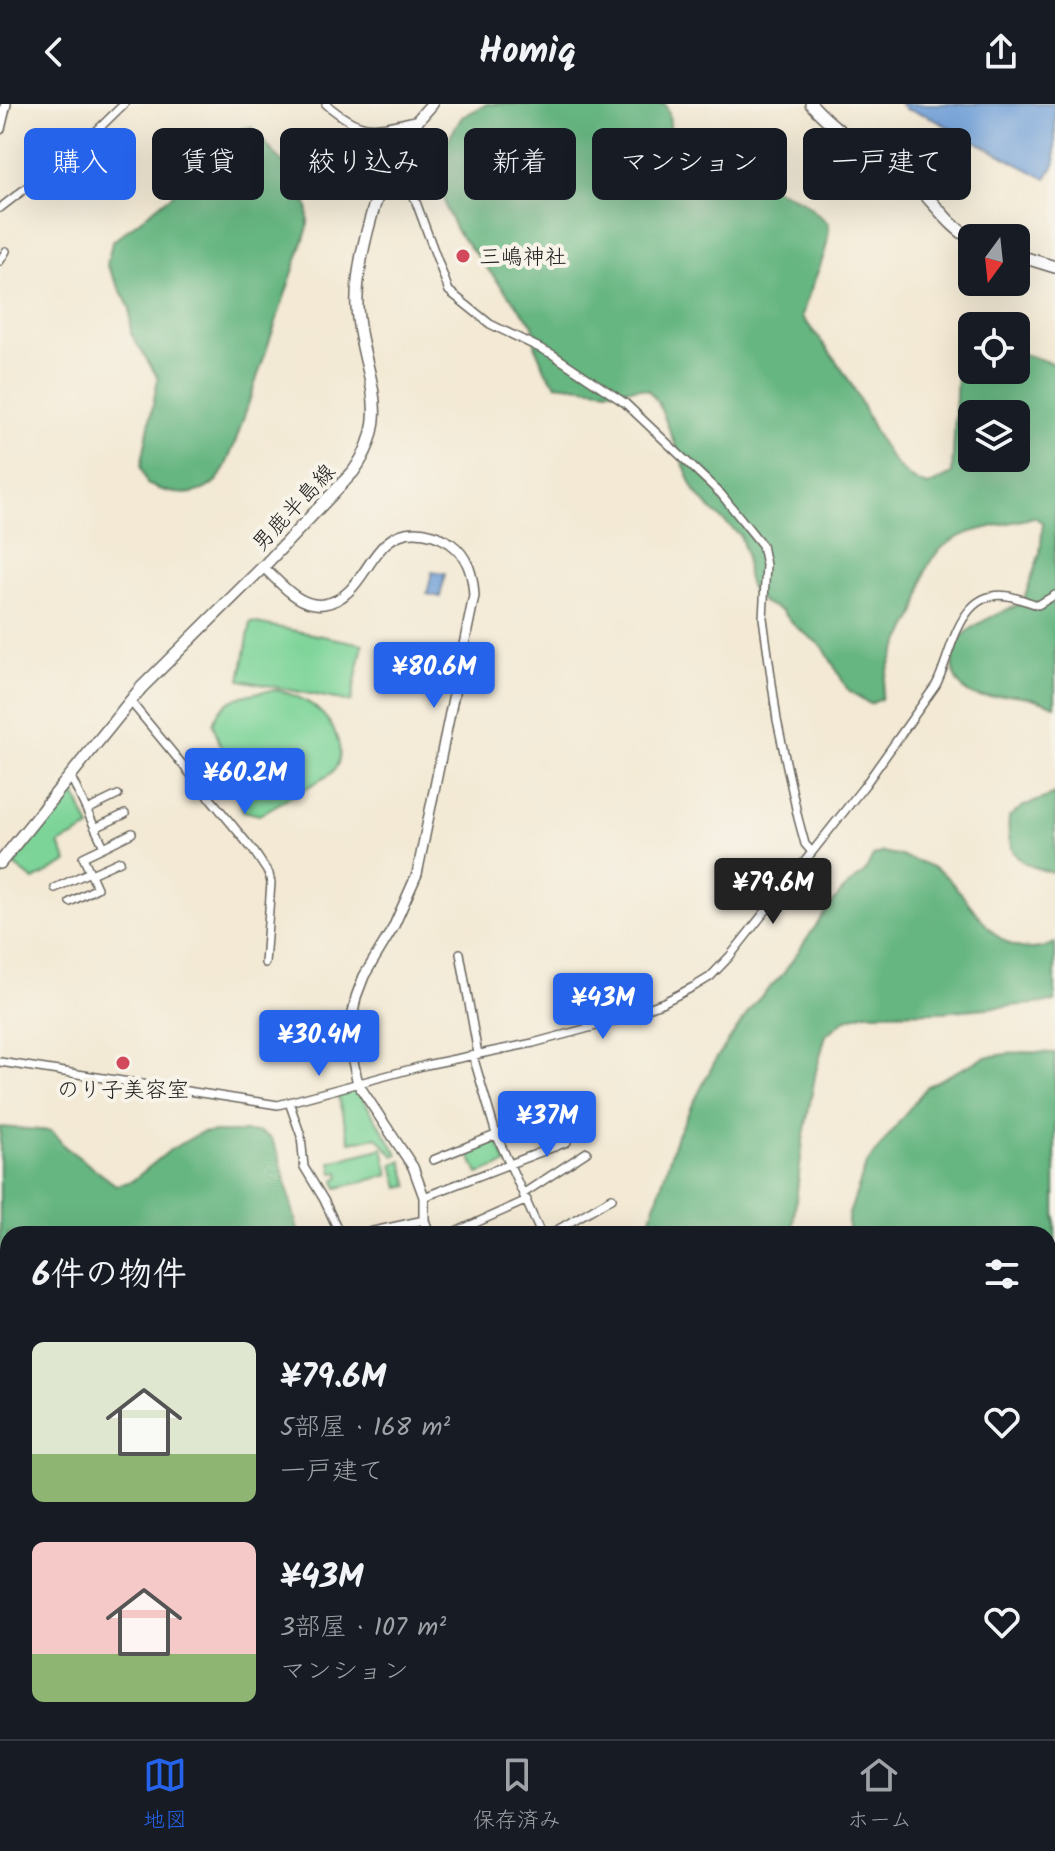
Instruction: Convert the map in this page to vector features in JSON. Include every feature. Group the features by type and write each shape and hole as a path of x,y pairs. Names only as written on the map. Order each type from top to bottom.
{"main road":[{"name":"男鹿半島線","path":"412,128 432,104"},
{"path":"811,104 853,142 910,181 958,229"},
{"name":"男鹿半島線","path":"0,863 130,701 263,567 353,472 365,455 372,438 375,401 357,310 357,275 377,200"},
{"path":"1030,259 1055,267"}],"street":[{"path":"0,129 6,104"},
{"path":"0,208 82,145 124,104"},
{"path":"326,104 350,123 369,129 419,119"},
{"path":"415,200 449,291 490,324 552,354 625,403 721,494 762,545 766,565 763,618 777,720 798,818 805,844 812,852"},
{"path":"0,261 6,251"},
{"path":"263,567 302,601 320,605 339,600 349,593 390,539 408,532 419,532 442,538 455,546 465,558 473,576 474,596 417,874 406,902 364,976 351,1024 351,1052 358,1084 413,1167 424,1197 426,1226"},
{"path":"0,1062 278,1105 589,1029 664,1002 710,977 812,852 904,733 936,685 945,668 958,626 973,605 985,599 1006,596 1038,605 1055,595"},
{"path":"130,701 253,850 269,874 271,883 265,963"},
{"path":"70,775 104,847"},
{"path":"87,810 118,795"},
{"path":"95,828 125,814"},
{"path":"70,902 97,888 83,857 132,833"},
{"path":"55,888 120,861"},
{"path":"460,953 475,1055 496,1134 538,1226"},
{"path":"289,1102 301,1136 304,1167 336,1226"},
{"path":"433,1160 558,1110"},
{"path":"424,1197 567,1142"},
{"path":"467,1226 526,1197 587,1152"},
{"path":"564,1226 612,1198"},
{"path":"397,1226 424,1220"}],"green space":[{"path":"487,104 665,104 670,128 592,128 592,200 787,200 787,194 803,201 829,224 826,248 802,317 849,380 892,459 914,480 928,486 952,474 957,377 958,384 1030,384 1030,356 1055,364 1055,706 1018,696 976,696 961,686 953,669 953,655 965,634 987,619 1023,602 1040,553 1043,523 1034,517 965,534 941,548 928,565 916,611 889,667 881,699 870,704 848,690 823,647 795,626 782,611 762,602 751,588 740,535 694,490 658,402 648,390 609,390 556,384 546,372 536,349 533,325 456,230 446,208 448,140 462,117"},
{"path":"264,142 280,160 280,200 304,200 308,208 308,227 234,446 217,480 201,491 174,493 147,484 141,467 158,378 131,334 130,308 107,265 112,242 165,200 264,200"},
{"path":"251,622 363,644 351,702 240,680"},
{"path":"277,690 313,705 324,715 338,741 339,760 329,775 259,815 243,811 213,724 222,708 230,702 257,692"},
{"path":"71,784 90,828 59,844 67,862 34,880 14,865"},
{"path":"1055,794 1055,873 1032,867 1017,857 1009,841 1008,830 1009,817 1022,807"},
{"path":"883,852 937,869 1003,940 1018,947 1035,949 1055,943 1055,1002 942,1012 866,1013 846,1019 826,1035 816,1071 803,1141 793,1226 649,1226 677,1135 716,1059 754,1004 783,974 828,908 845,888 865,872 873,856"},
{"path":"1022,1052 1055,1053 1055,1226 848,1226 848,1217 866,1165 927,1086 985,1057"},
{"path":"348,1089 359,1093 398,1154 394,1156 377,1137 350,1142 337,1094"},
{"path":"0,1127 52,1131 64,1146 116,1185 132,1181 170,1150 202,1132 259,1132 271,1138 279,1156 297,1226 0,1226"},
{"path":"495,1137 507,1164 478,1174 467,1149"},
{"path":"383,1148 389,1175 337,1188 335,1179 340,1177 339,1172 333,1173 331,1162"},
{"path":"402,1161 409,1186 399,1188 393,1164"}],"water":[{"path":"900,104 1055,104 1055,163 1046,179 971,139 971,128 950,128 926,115 905,109"},
{"path":"432,572 445,574 440,597 427,594"}],"place":[{"name":"三嶋神社","path":"463,256"},
{"name":"のり子美容室","path":"123,1063"}]}
